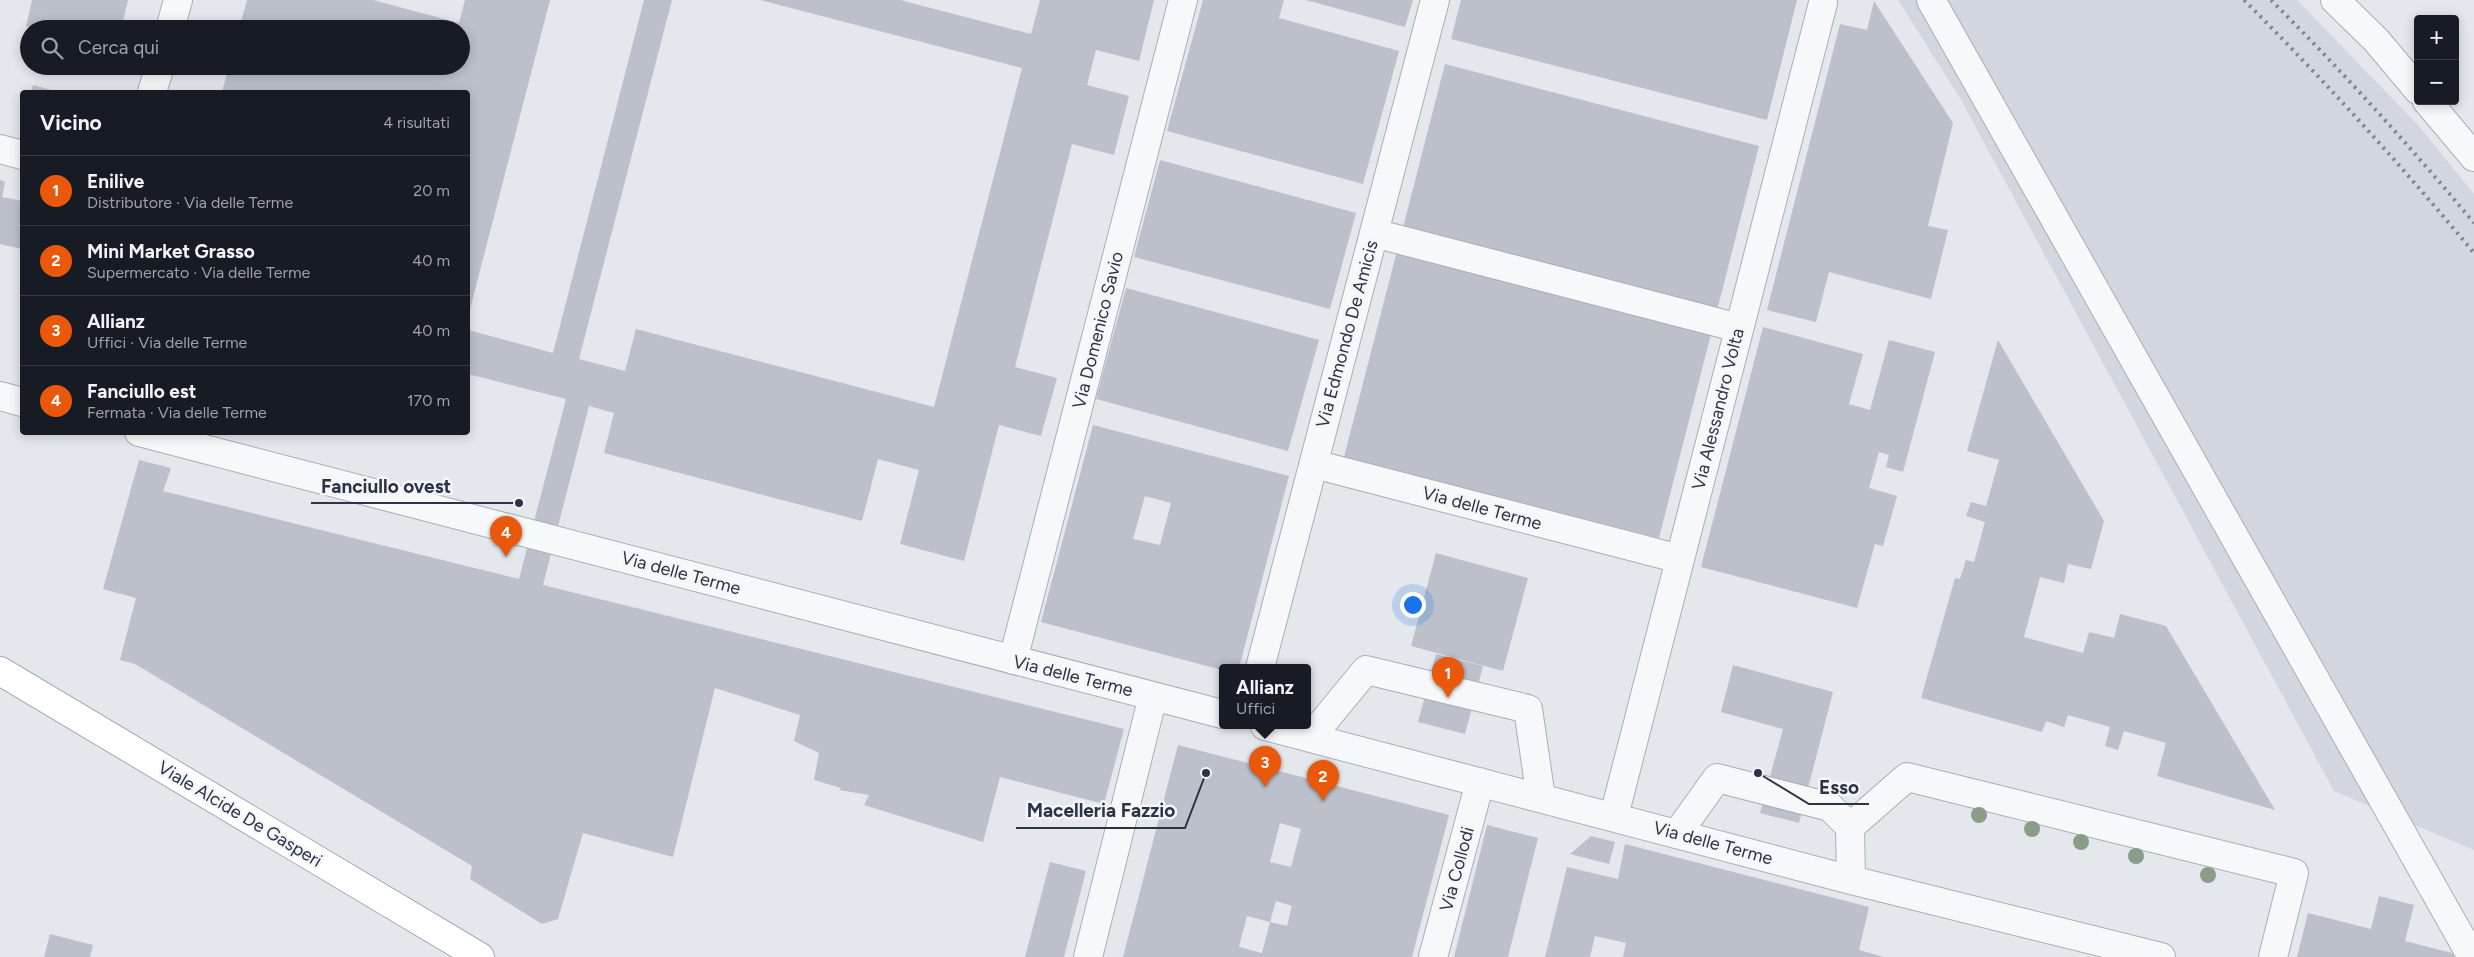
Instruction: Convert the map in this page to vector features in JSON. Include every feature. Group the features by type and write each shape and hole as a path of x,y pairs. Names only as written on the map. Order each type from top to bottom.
{"main road":[{"name":"Viale Alcide De Gasperi","path":"0,671 480,957"}],"street":[{"path":"172,20 178,0"},
{"name":"Via Domenico Savio","path":"1013,660 1183,0"},
{"name":"Via Edmondo De Amicis","path":"1261,664 1435,0"},
{"path":"1931,0 2472,957"},
{"path":"2335,0 2376,40 2414,85"},
{"name":"Via Alessandro Volta","path":"1614,816 1822,3"},
{"path":"153,90 157,75"},
{"path":"2430,105 2474,157"},
{"path":"0,150 20,155"},
{"path":"1374,233 1739,328"},
{"path":"0,396 20,401"},
{"name":"Via delle Terme","path":"150,435 1219,713"},
{"name":"Via delle Terme","path":"1314,464 1680,559"},
{"path":"1310,738 1366,670 1528,709 1541,798"},
{"path":"1088,957 1153,696"},
{"name":"Via delle Terme","path":"1276,729 1614,816 1851,880 2161,957"},
{"path":"1850,827 1908,777 2294,873 2273,957"},
{"path":"1677,834 1717,778 1830,807 1850,827 1851,880"},
{"name":"Via Collodi","path":"1434,957 1480,782"}],"shaded area":[{"path":"1898,0 2297,0 2419,126 2474,194 2474,850 2334,791 1960,98"}],"building":[{"path":"32,0 128,0 123,20 27,20"},
{"path":"247,0 373,0 448,20 241,20"},
{"path":"465,0 550,0 470,309 470,90 223,90 227,75 470,75 470,20 460,20"},
{"path":"644,0 672,0 579,359 625,371 636,329 934,407 1022,68 760,0 900,0 1031,34 1040,0 1154,0 1139,61 1096,50 1087,85 1129,96 1114,155 1072,144 1015,367 1057,378 1041,436 999,425 964,561 900,544 919,470 878,459 862,521 604,453 614,413 589,406 543,585 1124,729 1104,804 1000,777 983,842 864,805 869,795 839,790 841,788 814,780 819,753 794,741 800,715 715,688 673,857 583,833 558,919 542,924 470,879 472,866 135,664 120,660 136,598 103,589 139,460 171,468 163,491 519,579 566,399 470,375 470,331 553,353"},
{"path":"1203,0 1284,0 1279,18 1399,51 1363,184 1167,131"},
{"path":"1306,0 1413,0 1405,27"},
{"path":"1461,0 1797,0 1767,120 1451,39"},
{"path":"1874,1 1953,123 1928,226 1948,230 1931,299 1829,272 1816,322 1767,310 1840,24 1867,30"},
{"path":"1445,64 1759,146 1659,538 1344,457"},
{"path":"33,85 52,90 32,90"},
{"path":"1160,160 1356,213 1330,309 1134,257"},
{"path":"0,180 5,182 2,197 20,201 20,249 0,244"},
{"path":"1126,288 1319,340 1288,451 1096,399"},
{"path":"1763,327 1863,354 1849,404 1870,410 1889,340 1935,352 1903,472 1886,467 1889,455 1879,452 1869,488 1897,496 1883,546 1875,544 1857,608 1701,567"},
{"path":"1998,340 2104,521 2091,569 2068,564 2064,583 2040,577 2024,637 2083,653 2089,632 2114,638 2120,614 2166,626 2275,810 2157,776 2166,743 2124,731 2118,750 2105,746 2110,727 2068,715 2064,727 2046,721 2042,732 1921,698 1955,578 1960,579 1966,560 1974,562 1985,522 1966,516 1971,502 1986,506 1999,460 1967,451"},
{"path":"1093,425 1289,476 1240,664 1219,664 1219,669 1041,622","holes":["1145,496 1171,503 1160,545 1133,539"]},
{"path":"1436,553 1528,578 1503,671 1411,646"},
{"path":"1436,654 1483,666 1465,734 1418,722"},
{"path":"1733,665 1833,692 1799,823 1760,813 1783,729 1721,712"},
{"path":"1178,745 1449,815 1412,957 1123,957","holes":["1280,823 1301,829 1291,867 1270,862","1276,901 1292,906 1287,926 1270,922","1247,916 1270,922 1262,953 1239,947"]},
{"path":"1487,825 1538,838 1508,957 1454,957"},
{"path":"1591,836 1615,842 1609,864 1570,854"},
{"path":"1625,844 1869,907 1859,950 1884,957 1623,957 1626,943 1595,936 1590,957 1545,957 1567,867 1618,879"},
{"path":"1050,862 1086,871 1064,957 1025,957"},
{"path":"2379,896 2414,905 2405,941 2452,953 2455,957 2297,957 2308,913 2371,929"},
{"path":"50,934 93,945 90,957 44,957"}],"railway":[{"path":"2244,0 2362,124 2474,253"},
{"path":"2271,0 2375,109 2474,223"}],"place":[{"name":"Fanciullo ovest","path":"519,503"},
{"name":"Fanciullo est","path":"506,557"},
{"name":"Enilive","path":"1448,698"},
{"name":"Macelleria Fazzio","path":"1206,773"},
{"name":"Esso","path":"1758,773"},
{"name":"Allianz","path":"1265,787"},
{"name":"Mini Market Grasso","path":"1323,801"}]}
